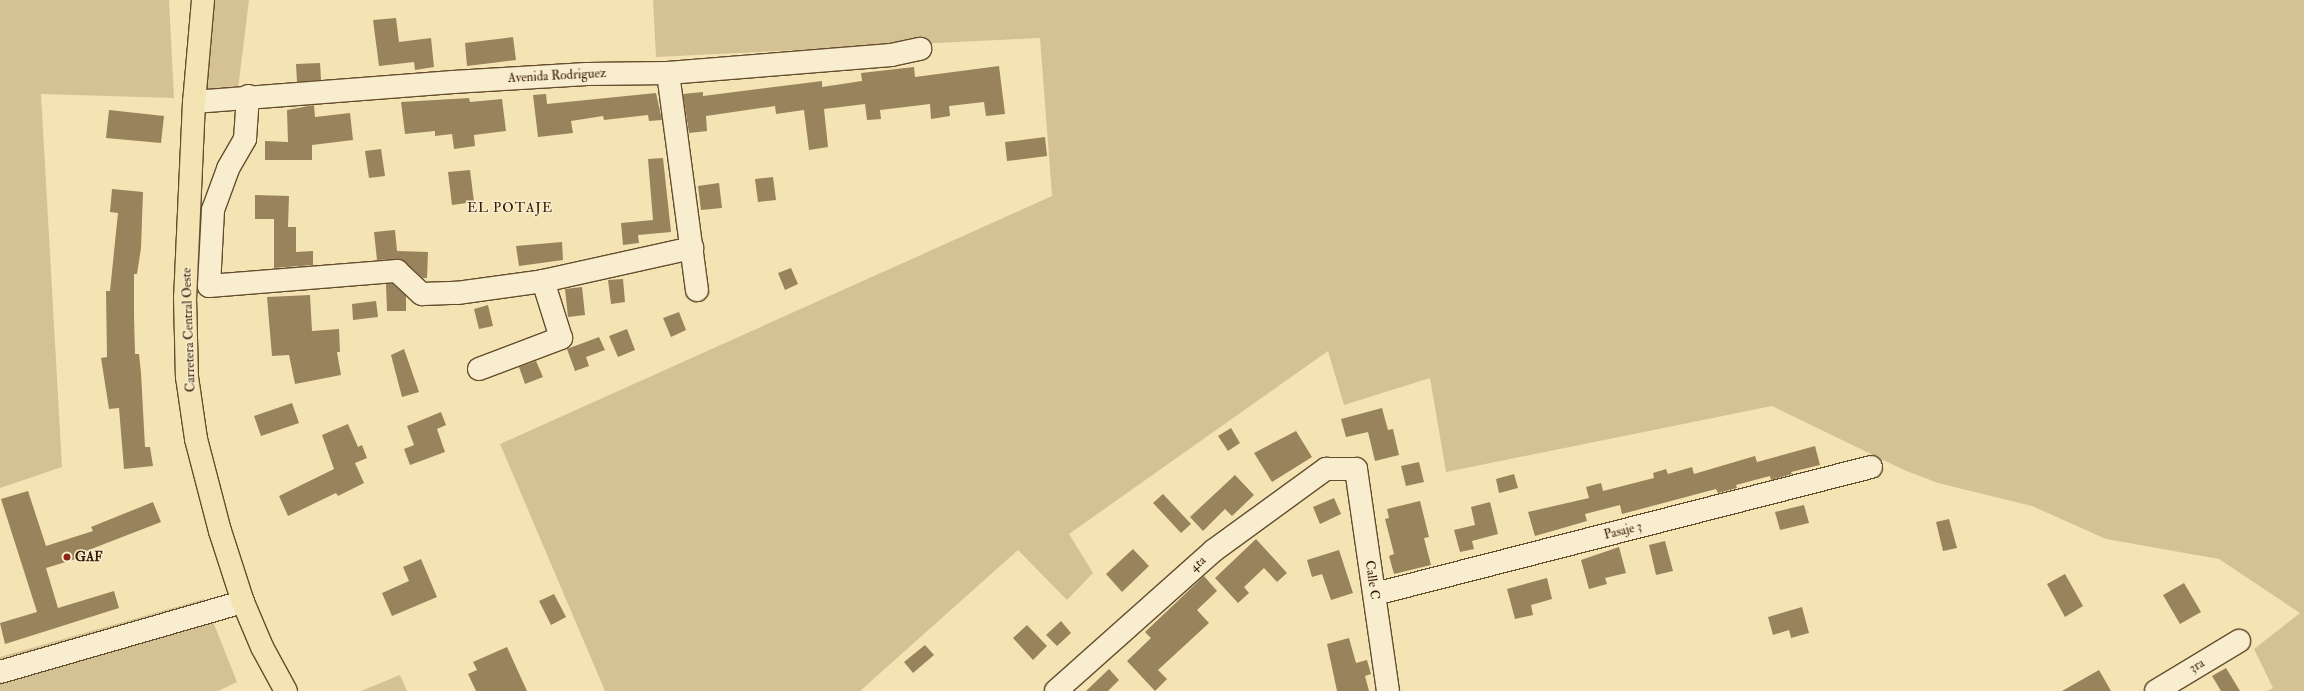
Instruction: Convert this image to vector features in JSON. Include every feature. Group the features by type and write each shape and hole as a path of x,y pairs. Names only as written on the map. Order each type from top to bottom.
{"main road":[{"name":"Carretera Central Oeste","path":"203,0 194,102 185,297 187,377 196,440 206,483 243,602 262,647 286,691"}],"street":[{"name":"Avenida Rodriguez","path":"194,102 248,96 587,74 668,73 891,55 920,49"},
{"path":"668,73 697,290"},
{"path":"248,96 246,139 228,170 213,210 209,286 397,271 422,294 457,293 543,281 692,248"},
{"path":"479,369 561,338 543,281"},
{"name":"Pasaje 3","path":"1374,594 1871,467"},
{"name":"4ta","path":"1056,691 1213,551 1326,469 1356,469"},
{"name":"Calle C","path":"1356,469 1388,691"},
{"path":"0,672 243,602"},
{"name":"3ra","path":"2156,691 2239,641"}],"shaded area":[{"path":"0,0 169,0 174,98 41,94 62,467 0,488"},
{"path":"203,0 249,0 237,97 194,102"},
{"path":"653,0 2304,0 2304,691 2267,691 2273,688 2254,649 2300,613 2219,559 2106,539 2032,506 1938,483 1904,470 1772,406 1446,472 1430,378 1344,405 1328,351 1069,534 1093,573 1067,600 1018,550 860,691 605,691 500,444 1052,196 1040,38 656,57"},
{"path":"204,599 237,682 218,691 0,691 0,657"},
{"path":"400,675 407,691 361,691"}],"building":[{"path":"396,18 399,42 431,38 434,67 415,70 414,62 379,66 373,20"},
{"path":"513,37 516,60 467,66 465,43"},
{"path":"320,63 321,80 297,82 296,64"},
{"path":"999,66 1005,114 986,116 984,102 949,106 950,116 931,119 930,104 880,110 881,119 867,120 865,104 824,109 828,147 809,150 804,110 776,114 775,106 706,116 707,131 689,133 683,94 703,92 703,96 822,81 822,87 862,81 861,73 914,67 915,77"},
{"path":"656,93 662,120 649,121 648,115 604,120 603,116 571,121 573,133 538,137 533,95 546,94 547,104"},
{"path":"469,98 470,102 502,99 506,131 474,135 475,146 454,149 452,134 435,136 435,131 405,134 401,102"},
{"path":"314,105 315,117 350,113 353,140 312,145 312,160 265,160 265,141 288,142 287,110"},
{"path":"109,110 164,116 161,143 106,138"},
{"path":"1045,137 1047,156 1007,161 1005,142"},
{"path":"381,149 385,176 369,178 365,151"},
{"path":"663,158 671,232 638,235 639,243 623,245 621,223 653,220 648,159"},
{"path":"470,170 474,202 452,205 448,172"},
{"path":"773,177 776,200 758,202 755,179"},
{"path":"719,183 722,208 701,210 698,186"},
{"path":"112,189 143,192 141,248 137,274 134,274 135,354 139,354 145,447 150,447 153,466 124,469 119,408 109,409 101,358 107,357 106,291 110,291 118,213 110,212"},
{"path":"255,195 289,196 288,227 296,227 296,252 313,251 313,265 274,268 274,219 255,219"},
{"path":"395,230 397,251 428,252 427,278 423,278 401,259 377,260 374,232"},
{"path":"562,242 563,260 519,266 516,246"},
{"path":"791,268 798,284 785,290 778,273"},
{"path":"623,279 625,302 611,304 608,280"},
{"path":"386,284 393,284 406,296 406,311 387,311"},
{"path":"582,287 585,315 568,317 565,289"},
{"path":"310,295 312,331 339,329 340,352 337,352 341,375 295,384 289,355 272,356 267,297"},
{"path":"376,301 378,317 353,320 352,304"},
{"path":"488,305 493,326 479,329 474,309"},
{"path":"679,312 686,330 671,337 663,318"},
{"path":"627,329 635,350 618,357 609,336"},
{"path":"599,337 605,350 586,357 589,366 575,371 567,349"},
{"path":"404,349 419,392 402,397 391,355"},
{"path":"536,361 543,377 525,384 519,367"},
{"path":"292,403 299,423 261,436 254,416"},
{"path":"1382,408 1388,430 1393,429 1399,455 1375,461 1368,432 1346,437 1341,419"},
{"path":"441,412 446,425 437,429 445,452 410,465 404,449 414,445 407,426"},
{"path":"348,424 358,447 362,445 367,458 355,463 364,483 338,496 336,493 288,516 279,496 334,469 322,435"},
{"path":"1231,428 1240,443 1228,451 1218,436"},
{"path":"1296,431 1312,457 1272,482 1254,453"},
{"path":"1815,446 1820,465 1791,472 1792,474 1771,480 1770,476 1736,485 1737,488 1718,493 1716,489 1622,514 1620,505 1585,514 1587,521 1535,536 1528,512 1589,498 1586,487 1601,483 1603,491 1654,478 1653,473 1666,469 1668,474 1692,467 1694,474 1755,456 1757,462"},
{"path":"1419,462 1424,482 1406,486 1401,466"},
{"path":"1514,474 1518,488 1499,493 1496,479"},
{"path":"1235,475 1254,495 1232,516 1225,509 1203,531 1190,517"},
{"path":"28,491 46,546 93,531 91,527 153,502 161,522 81,553 82,557 46,568 58,608 114,591 119,608 5,644 0,623 37,612 1,499"},
{"path":"1163,494 1191,524 1181,533 1153,503"},
{"path":"1334,498 1341,514 1320,524 1313,507"},
{"path":"1420,501 1429,537 1424,538 1431,565 1394,574 1389,556 1394,554 1385,519 1389,518 1387,509"},
{"path":"1490,502 1498,534 1472,541 1474,549 1460,552 1454,530 1475,525 1471,507"},
{"path":"1804,505 1809,523 1780,530 1775,512"},
{"path":"1949,519 1957,548 1943,551 1936,522"},
{"path":"1256,539 1287,573 1277,582 1264,568 1244,587 1249,593 1238,603 1215,578"},
{"path":"1665,541 1673,571 1656,575 1649,545"},
{"path":"1619,547 1626,573 1605,578 1607,584 1589,589 1581,560"},
{"path":"1133,549 1149,566 1122,592 1106,574"},
{"path":"1339,550 1353,593 1331,600 1322,574 1312,577 1307,560"},
{"path":"421,559 437,597 392,616 382,593 409,581 403,567"},
{"path":"2065,574 2083,606 2065,617 2047,584"},
{"path":"1204,576 1217,591 1197,610 1209,623 1158,670 1167,679 1155,691 1127,661 1151,638 1145,632"},
{"path":"1547,578 1552,599 1531,605 1533,615 1515,619 1507,589"},
{"path":"2184,583 2201,612 2180,624 2163,595"},
{"path":"554,594 566,617 551,625 539,601"},
{"path":"1802,607 1809,633 1791,638 1789,630 1773,635 1768,617"},
{"path":"1061,621 1071,633 1057,646 1046,635"},
{"path":"1027,625 1047,646 1033,660 1013,638"},
{"path":"1349,638 1356,663 1367,660 1371,674 1365,676 1369,691 1337,691 1327,644"},
{"path":"925,645 934,655 913,673 904,662"},
{"path":"507,647 527,691 476,691 468,674 477,670 473,662"},
{"path":"2226,668 2240,691 2221,691 2212,676"},
{"path":"1109,669 1119,680 1108,691 1086,691"},
{"path":"2099,670 2111,691 2062,691"}],"place":[{"name":"GAF","path":"67,557"}],"district":[{"name":"EL POTAJE","path":"510,208"}]}
